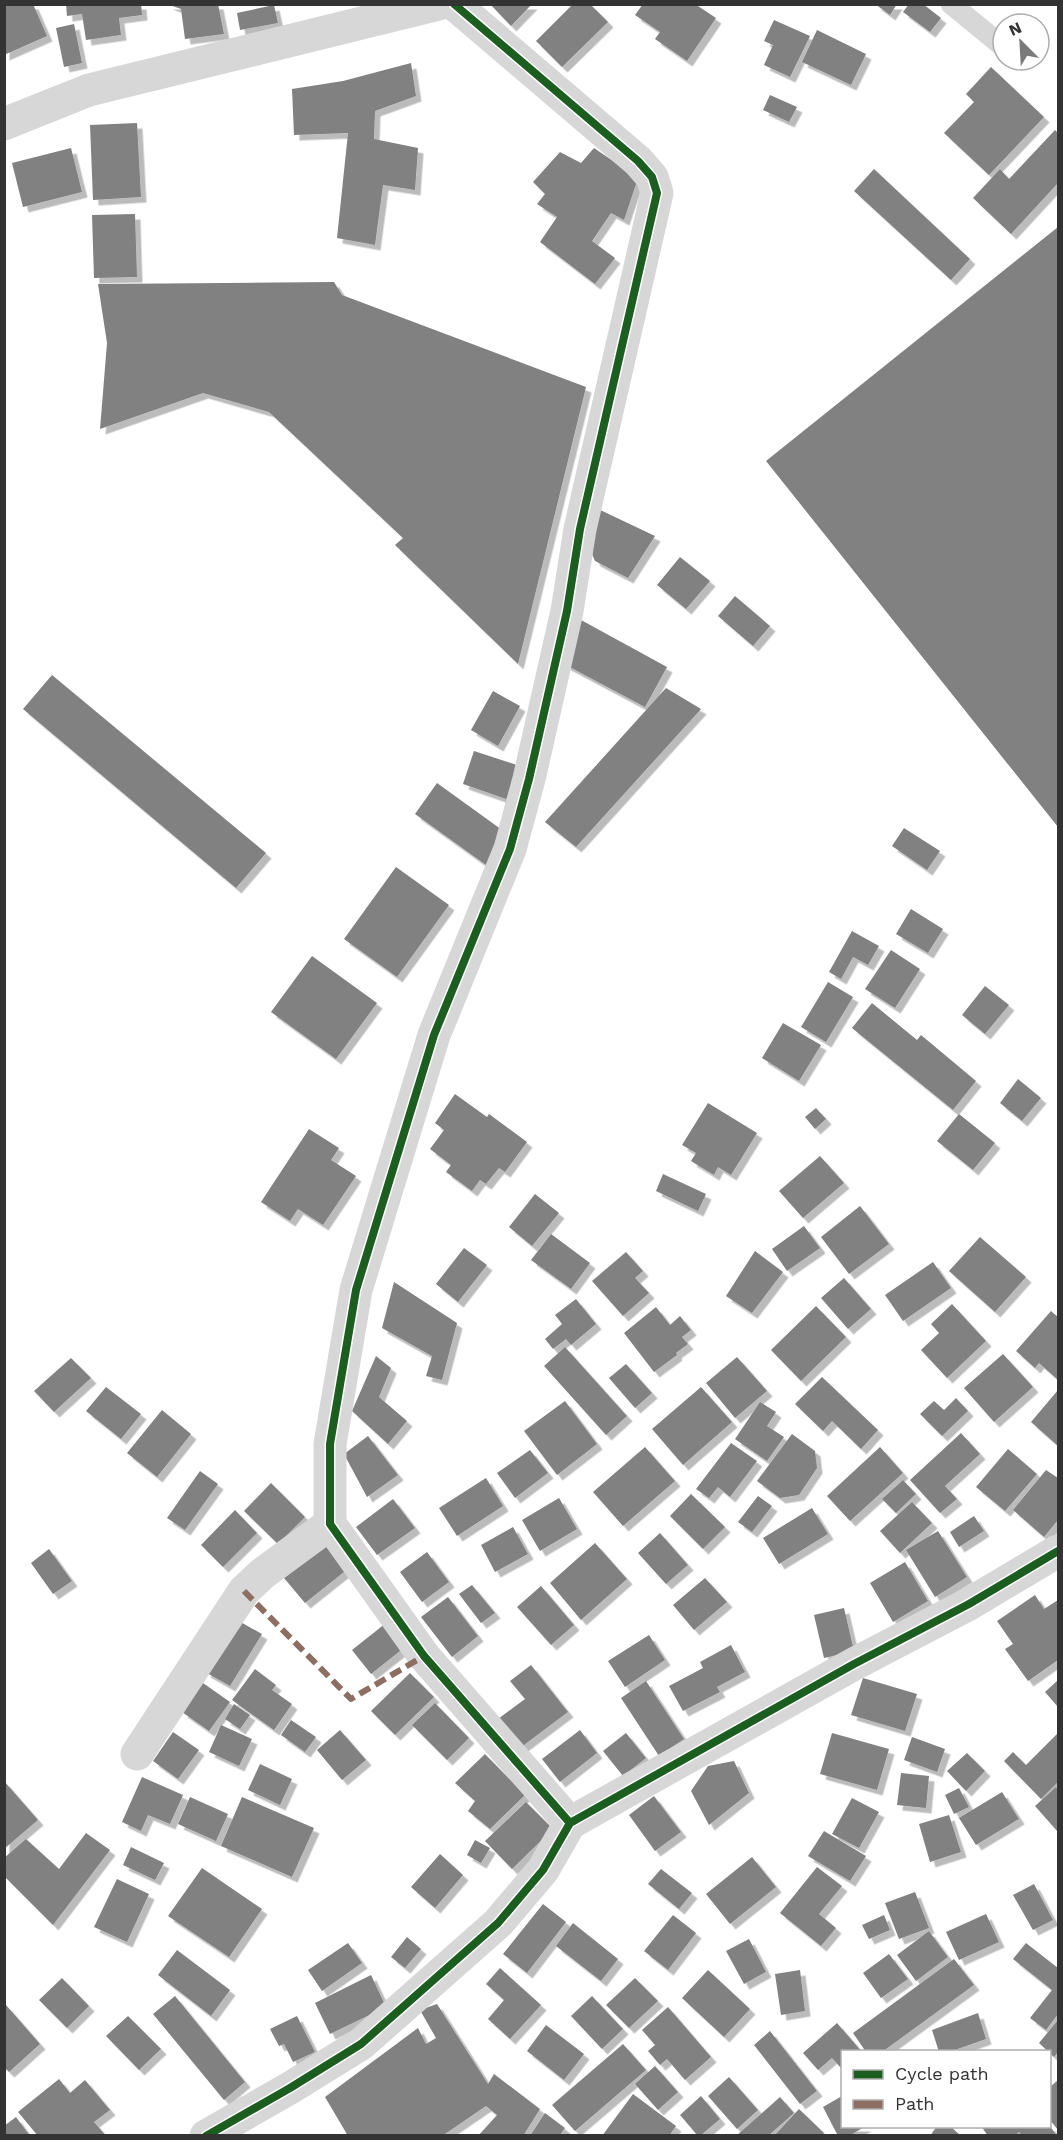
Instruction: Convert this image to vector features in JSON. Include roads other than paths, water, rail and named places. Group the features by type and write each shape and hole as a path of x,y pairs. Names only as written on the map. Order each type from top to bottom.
{"street":[{"path":"4,124 89,90 439,4"},
{"path":"454,4 638,161 652,177 657,193 580,529 567,611 510,849 434,1035 356,1290 330,1444 330,1524 424,1656 570,1823"},
{"path":"137,1754 244,1591 262,1574 330,1524"},
{"path":"206,2136 361,2044 498,1923 543,1870 570,1823 854,1665 969,1604 1059,1551"}],"lane":[{"path":"951,4 991,37"}]}
